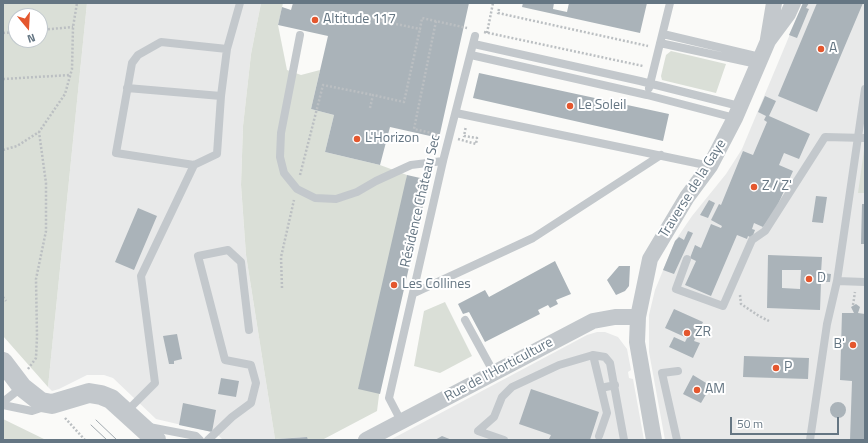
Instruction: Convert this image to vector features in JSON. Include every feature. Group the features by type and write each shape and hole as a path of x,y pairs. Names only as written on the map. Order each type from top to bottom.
{"street":[{"name":"Traverse de la Gaye","path":"768,41 774,3"},
{"name":"Traverse de la Gaye","path":"638,317 650,259 687,197 710,166 737,112 768,41 788,14 793,3"},
{"name":"Rue de l'Horticulture","path":"366,440 593,321 615,317 638,317"},
{"path":"638,317 637,342 654,440"},
{"path":"3,362 20,384 40,402 52,404 89,393 101,395 111,399 156,440"}],"lane":[{"path":"227,49 161,42 138,55 132,63 116,153 194,165 217,154 221,96 227,49 240,3"},
{"path":"647,95 670,3"},
{"path":"662,34 759,60"},
{"path":"300,36 281,133 280,157 284,173 297,189 315,198 336,199 357,192 376,181 411,165 443,161"},
{"name":"Résidence Château Sec","path":"401,421 390,398 443,161 474,40 650,83 737,112"},
{"path":"660,44 759,60"},
{"path":"471,55 647,95 737,112"},
{"path":"127,88 221,96"},
{"path":"810,440 827,324 837,281 861,138 865,89"},
{"path":"456,113 710,166"},
{"path":"687,259 676,289 723,306 752,240 765,230 825,137 861,138"},
{"path":"414,293 533,238 661,155"},
{"path":"126,412 155,383 141,276 194,165"},
{"path":"208,440 232,417 251,403 256,383 251,365 225,360 198,256 228,250 241,262 249,330"},
{"path":"837,281 865,282"},
{"path":"465,320 494,373"},
{"path":"593,355 607,413 598,436"},
{"path":"504,440 478,431 494,417 502,397 512,387 545,371 593,355 605,357 610,364 624,440"},
{"path":"677,440 662,373 678,371"},
{"path":"3,402 20,384"},
{"path":"601,388 615,385"},
{"path":"3,405 32,411 52,404"},
{"path":"141,426 196,436 200,440"}],"path":[{"path":"3,150 17,146 39,132 64,94 70,75 73,27 77,3"},
{"path":"487,33 493,3"},
{"path":"499,9 498,13 649,46"},
{"path":"353,14 420,29"},
{"path":"282,288 281,257 323,85 404,102 422,18 464,28"},
{"path":"436,22 414,129 440,135"},
{"path":"48,29 73,27"},
{"path":"492,34 644,66"},
{"path":"3,79 70,75"},
{"path":"370,108 372,95"},
{"path":"20,384 36,358 36,279 46,232 46,183 39,132"},
{"path":"465,141 476,144 477,138 466,136"},
{"path":"733,283 736,285 740,293 741,304 769,321"},
{"path":"3,297 6,301"},
{"path":"52,404 85,440"}],"shaded area":[{"path":"3,3 87,3 48,387 3,336"},
{"path":"87,3 261,3 251,54 243,126 241,185 246,255 275,439 223,440 216,433 156,419 113,378 104,375 87,375 52,391 48,387"},
{"path":"261,3 283,3 278,25 287,70 301,75 320,70 311,109 334,115 325,152 380,165 407,175 377,411 322,440 308,440 306,437 275,439 246,255 241,185 243,126 251,54"},
{"path":"803,3 865,3 865,440 665,440 649,352 649,315 655,290 675,241 692,216 726,174 742,149"},
{"path":"671,51 726,64 716,93 662,80 661,76 666,55"},
{"path":"865,146 865,193 858,193 864,150"},
{"path":"445,302 472,356 440,373 414,366 424,311"},
{"path":"597,332 605,332 618,337 627,349 631,370 628,372 629,378 633,379 644,440 390,440 587,335"},
{"path":"3,419 46,440 3,440"}],"building":[{"path":"293,3 469,3 439,138 390,127 380,165 325,152 334,115 311,109 328,36 278,25 282,7 291,10"},
{"path":"523,3 554,3 553,9 567,12 569,3 647,3 640,33 522,7"},
{"path":"803,3 809,3 806,8 809,9 797,38 789,35"},
{"name":"A","path":"817,3 863,3 817,112 778,96"},
{"name":"Le Soleil","path":"479,73 669,114 663,141 473,98"},
{"name":"Z / Z'","path":"765,96 776,101 769,116 810,134 799,159 784,153 779,165 793,171 775,211 763,227 754,223 752,229 755,230 752,238 748,236 747,239 737,235 711,296 685,285 696,261 690,258 695,245 701,248 711,224 721,228 722,226 711,220 719,204 721,205 743,151 753,155 767,122 764,120 766,116 758,112"},
{"name":"Les Collines","path":"407,175 429,180 380,394 358,389"},
{"path":"816,196 827,197 823,223 812,222"},
{"path":"709,200 715,203 708,218 700,215"},
{"path":"862,204 865,204 865,244 861,244"},
{"path":"138,208 157,216 134,270 115,262"},
{"path":"688,231 693,233 674,274 663,270 675,241 679,237 684,240"},
{"name":"D","path":"768,255 822,257 821,273 831,274 830,282 821,282 820,310 767,308","holes":["782,270 801,270 800,289 782,288"]},
{"path":"555,261 571,294 556,300 558,304 550,308 548,305 538,310 540,314 485,342 469,312 463,314 458,304 485,290 489,297"},
{"path":"619,266 630,266 629,286 625,291 616,295 607,280"},
{"name":"B'","path":"856,304 860,307 858,313 865,314 865,440 850,440 852,381 840,380 842,313 854,313 851,307"},
{"name":"ZR","path":"674,309 703,322 694,341 700,343 693,358 669,347 674,337 685,342 687,338 665,328"},
{"path":"177,334 182,359 174,361 174,364 169,364 163,336"},
{"name":"P","path":"744,356 809,358 808,379 743,377"},
{"name":"AM","path":"693,375 711,386 701,403 683,394"},
{"path":"221,378 239,381 236,397 218,394"},
{"path":"531,389 599,412 590,440 551,440 549,439 551,435 519,424"},
{"path":"838,402 844,404 846,410 844,416 838,418 832,416 830,410 832,404"},
{"path":"183,403 216,410 212,432 179,425"},
{"path":"442,436 452,440 435,440"},
{"path":"307,437 308,440 277,440 277,439"}],"tram line":[{"path":"96,420 117,440"},
{"path":"91,425 107,440"}],"place":[{"name":"Altitude 117","path":"315,20"},
{"name":"A","path":"821,49"},
{"name":"Le Soleil","path":"570,106"},
{"name":"L'Horizon","path":"357,139"},
{"name":"Z / Z'","path":"754,187"},
{"name":"D","path":"809,279"},
{"name":"Les Collines","path":"394,285"},
{"name":"ZR","path":"687,333"},
{"name":"B'","path":"853,345"},
{"name":"P","path":"776,368"},
{"name":"AM","path":"697,390"}]}
